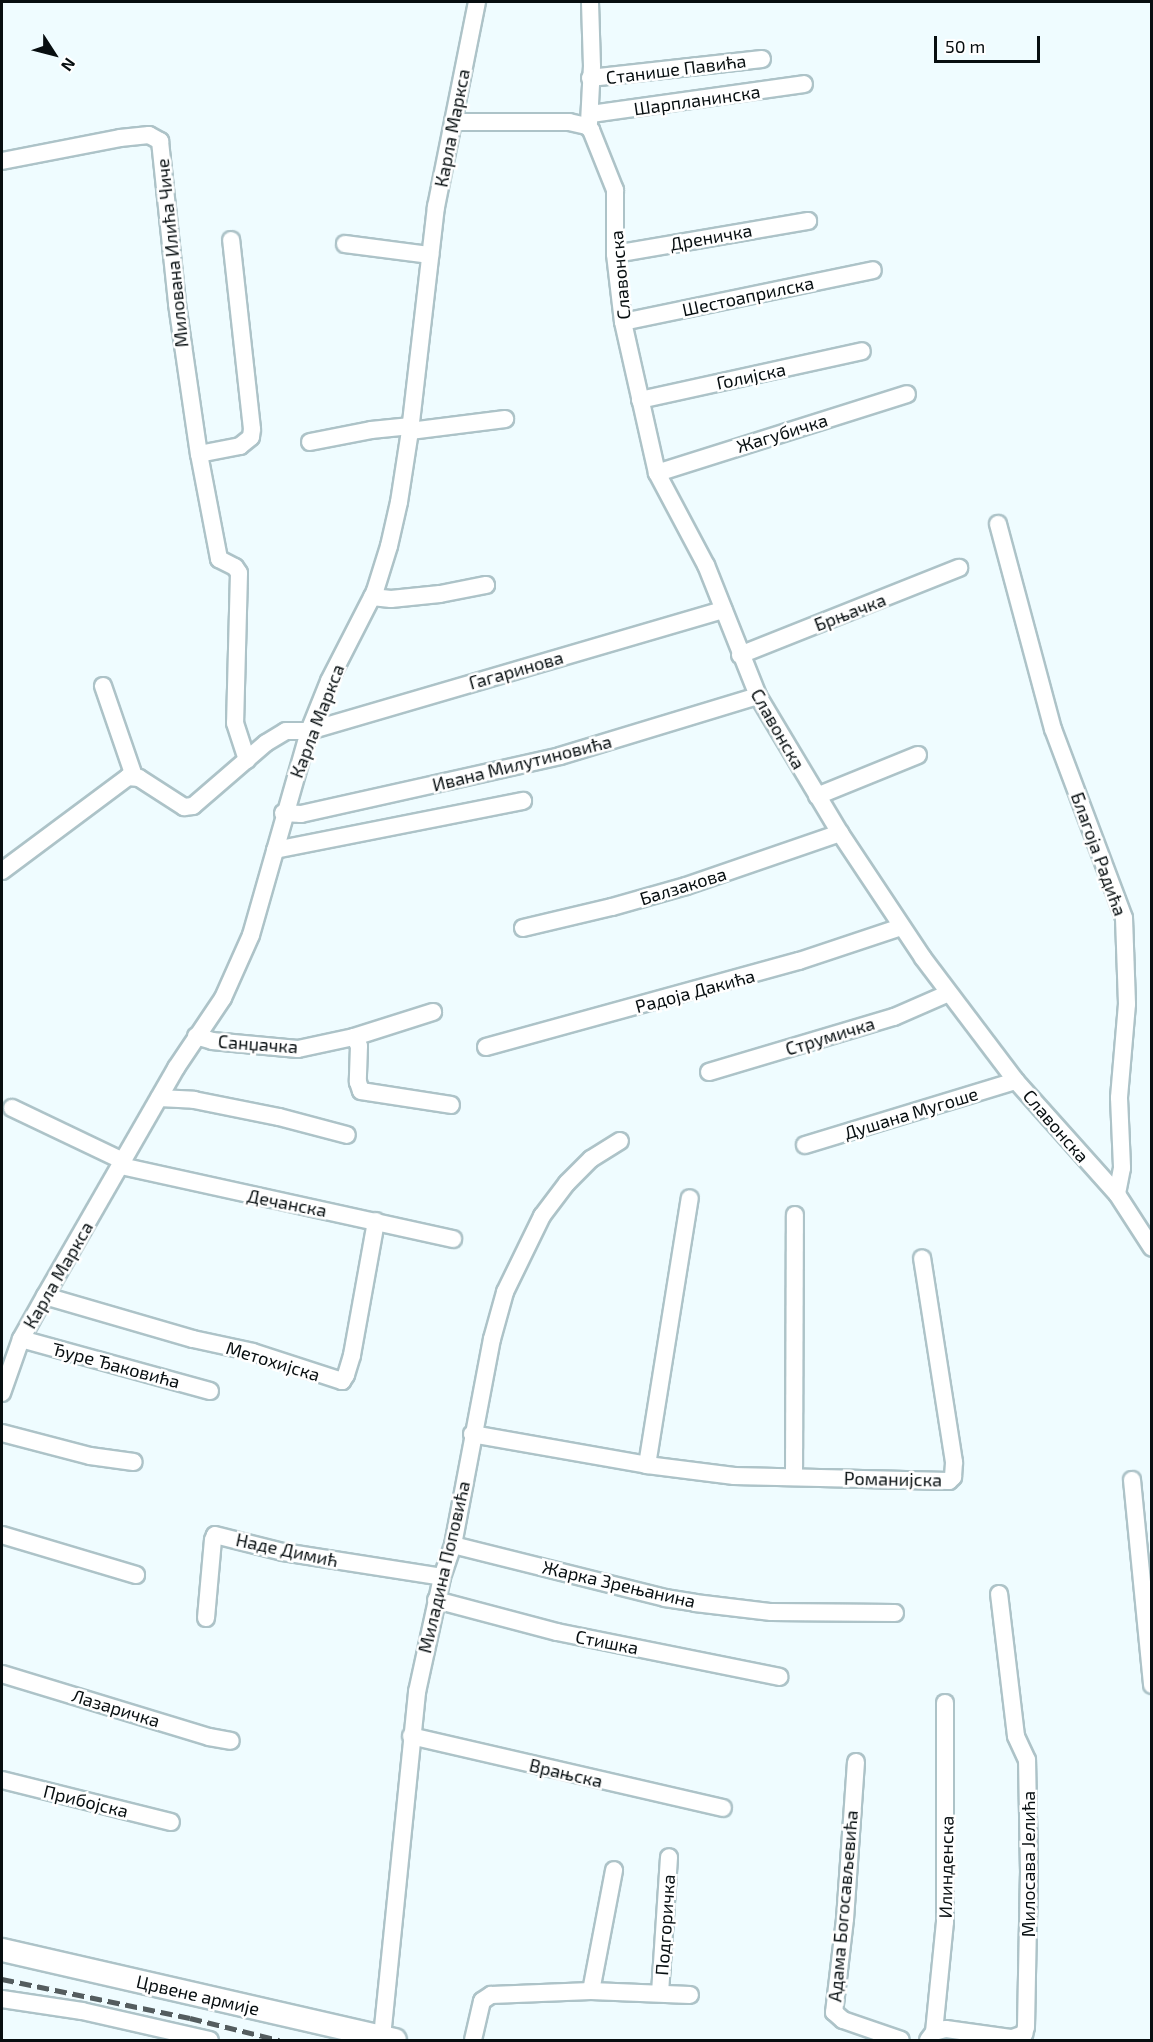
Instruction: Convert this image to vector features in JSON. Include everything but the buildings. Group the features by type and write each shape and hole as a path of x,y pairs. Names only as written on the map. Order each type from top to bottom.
{"main road":[{"name":"Црвене армије","path":"2,1950 388,2039"}],"street":[{"name":"Карла Маркса","path":"2,1393 21,1339 45,1296 196,1036 223,998 251,935 283,813 309,730 329,681 372,597 389,546 411,429 430,255 477,2"},
{"name":"Славонска","path":"590,2 589,120 615,190 615,254 623,322 657,473 706,565 758,696 817,796 901,927 949,993 1016,1081 1117,1194 1152,1248"},
{"name":"Станише Павића","path":"590,78 762,59"},
{"name":"Шарпланинска","path":"589,120 804,84"},
{"path":"453,122 589,120"},
{"name":"Милована Илића Чиче","path":"2,161 120,138 149,135 159,138 177,304 199,454 218,555 223,562 236,567 239,573 235,723 247,760"},
{"name":"Дреничка","path":"615,254 808,220"},
{"path":"199,454 240,446 250,437 252,429 231,240"},
{"path":"345,244 430,255"},
{"name":"Шестоаприлска","path":"623,322 873,270"},
{"name":"Голијска","path":"640,400 862,351"},
{"name":"Жагубичка","path":"657,473 907,394"},
{"path":"310,442 371,430 411,429 505,419"},
{"name":"Благоја Радића","path":"998,524 1053,729 1124,918 1127,1004 1119,1098 1122,1168 1117,1194"},
{"name":"Брњачка","path":"740,655 959,568"},
{"path":"372,597 391,599 440,594 486,585"},
{"name":"Гагаринова","path":"309,730 724,610"},
{"path":"103,686 134,776 179,805 188,807 201,801 266,743 286,731 309,730"},
{"name":"Ивана Милутиновића","path":"283,813 301,814 560,756 758,696"},
{"path":"817,796 918,755"},
{"path":"2,871 128,777 134,776"},
{"path":"274,850 524,801"},
{"name":"Балзакова","path":"523,928 612,907 686,886 840,832"},
{"name":"Радоја Дакића","path":"486,1047 788,965 901,927"},
{"name":"Струмичка","path":"709,1072 894,1017 949,993"},
{"name":"Санџачка","path":"196,1036 212,1041 298,1049 354,1036 433,1012"},
{"path":"354,1036 359,1046 358,1083 361,1091 451,1105"},
{"name":"Душана Мугоше","path":"805,1145 1016,1081"},
{"path":"159,1098 194,1100 279,1117 347,1135"},
{"path":"12,1108 122,1163"},
{"name":"Миладина Поповића","path":"388,2039 411,1736 424,1652 442,1577 453,1545 472,1434 505,1292 542,1216 567,1183 591,1159 620,1141"},
{"name":"Дечанска","path":"122,1163 227,1191 453,1239"},
{"path":"647,1465 690,1198"},
{"path":"794,1476 795,1215"},
{"name":"Метохијска","path":"45,1296 193,1339 253,1352 342,1381 352,1355 376,1221"},
{"name":"Романијска","path":"472,1434 647,1465 734,1476 949,1481 953,1478 954,1462 922,1258"},
{"name":"Ђуре Ђаковића","path":"21,1339 210,1391"},
{"path":"2,1433 90,1456 134,1462"},
{"path":"1132,1480 1152,1685"},
{"path":"2,1535 136,1575"},
{"name":"Наде Димић","path":"206,1618 215,1535 284,1552 442,1577"},
{"name":"Жарка Зрењанина","path":"453,1545 665,1598 694,1603 771,1612 895,1613"},
{"name":"Милосава Јелића","path":"931,2036 946,2030 1012,2038 1024,2034 1026,2027 1029,1872 1027,1760 1016,1736 999,1594"},
{"name":"Стишка","path":"436,1600 557,1632 780,1677"},
{"name":"Лазаричка","path":"2,1674 209,1737 231,1741"},
{"name":"Илинденска","path":"931,2036 945,1922 945,1703"},
{"name":"Врањска","path":"411,1736 723,1808"},
{"name":"Адама Богосављевића","path":"856,1762 845,1919 834,2012 843,2020 901,2040"},
{"name":"Прибојска","path":"2,1780 171,1822"},
{"name":"Подгоричка","path":"660,1993 669,1857"},
{"path":"591,1991 614,1870"},
{"name":"Подгоричка","path":"473,2040 485,1997 591,1991 690,1995"},
{"path":"2,1999 82,2011 210,2040"}],"railway":[{"path":"2,1979 190,2018 279,2040"}]}
